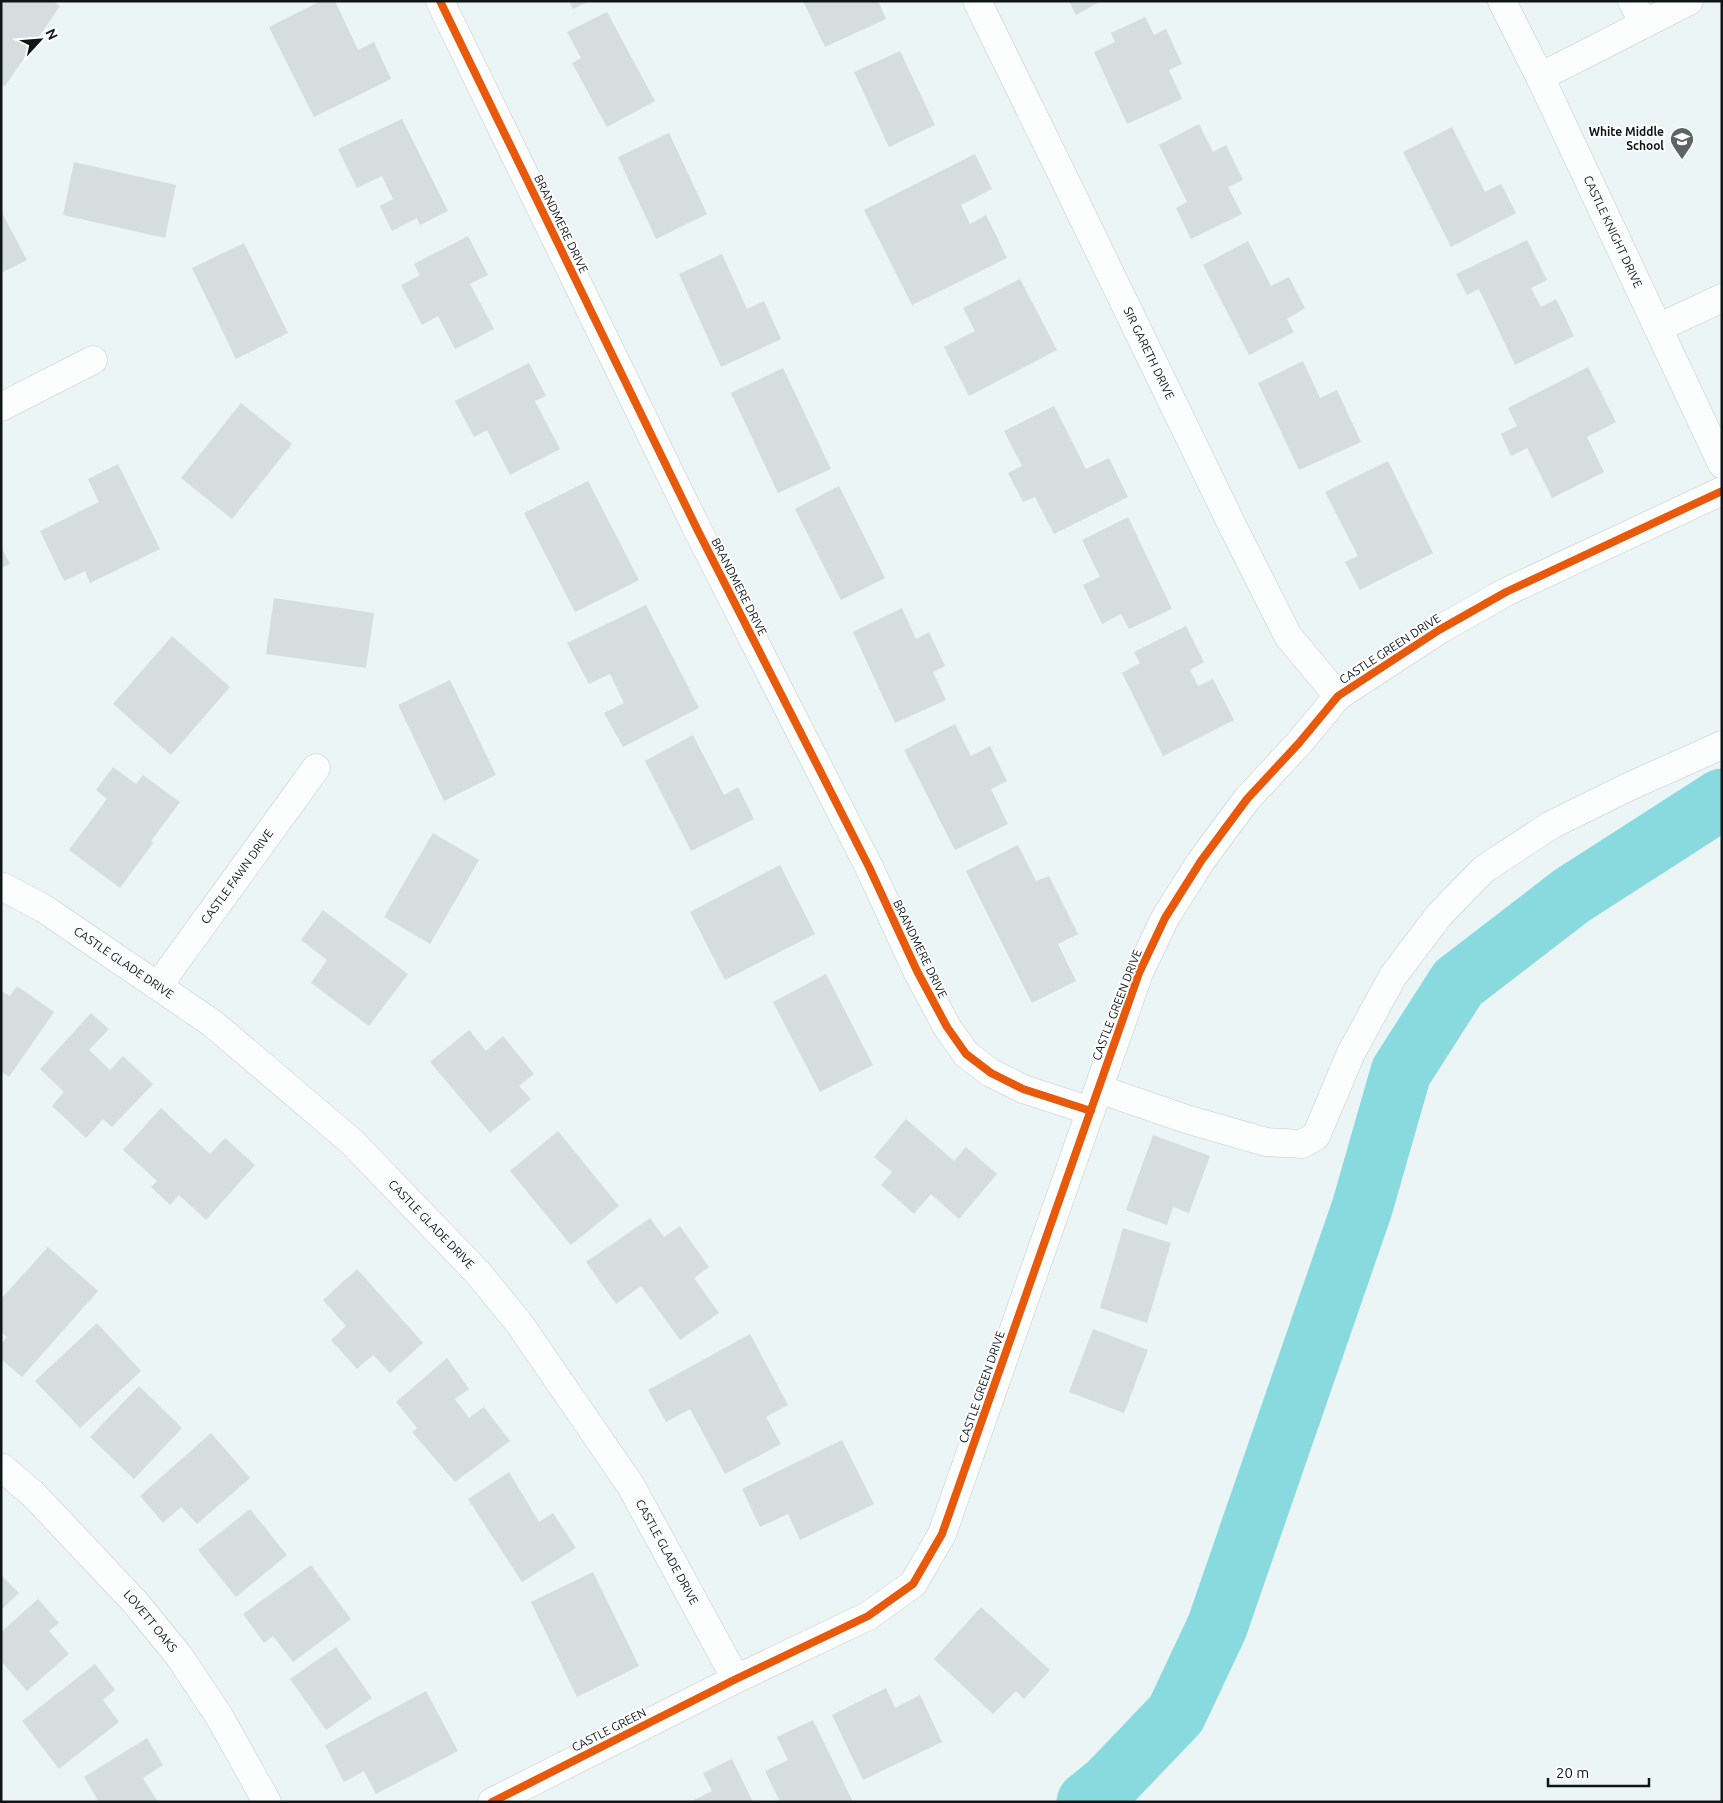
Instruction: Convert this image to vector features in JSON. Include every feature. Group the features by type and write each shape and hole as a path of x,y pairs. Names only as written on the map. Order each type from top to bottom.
{"street":[{"name":"BRANDMERE DRIVE","path":"440,1 698,531 868,867 917,971 947,1027 966,1054 991,1073 1023,1089 1095,1100 1186,1119 1266,1142 1302,1144 1316,1136 1350,1053 1393,976 1440,914 1484,869 1551,825 1722,744"},
{"name":"SIR GARETH DRIVE","path":"977,1 1288,636 1338,696"},
{"name":"CASTLE KNIGHT DRIVE","path":"1502,1 1540,77 1722,464"},
{"path":"1540,77 1638,13 1689,1"},
{"path":"1658,328 1722,298"},
{"path":"1,407 93,360"},
{"name":"CASTLE GREEN DRIVE","path":"736,1679 868,1616 912,1584 942,1534 1139,973 1165,918 1201,861 1247,799 1299,743 1338,696 1439,630 1506,592 1722,491"},
{"name":"CASTLE FAWN DRIVE","path":"158,986 316,768"},
{"name":"CASTLE GLADE DRIVE","path":"1,886 43,908 212,1023 352,1142 478,1273 519,1323 631,1486 736,1679"},
{"name":"LOVETT OAKS","path":"1,1467 33,1494 134,1601 179,1656 219,1716 267,1802"},
{"name":"CASTLE GREEN","path":"492,1802 736,1679"}],"building":[{"path":"1,1 53,1 60,6 5,86 1,84"},
{"path":"321,1 335,1 358,50 374,42 391,79 314,117 269,27"},
{"path":"569,1 590,1 573,9"},
{"path":"803,1 878,1 886,19 825,47"},
{"path":"1069,1 1101,1 1076,15"},
{"path":"607,12 655,101 607,127 572,63 581,58 567,32"},
{"path":"1145,17 1154,35 1166,29 1182,64 1169,70 1182,99 1127,124 1094,52 1115,42 1111,33"},
{"path":"900,51 935,125 889,147 854,72"},
{"path":"402,119 448,211 420,225 417,218 392,231 380,206 393,199 382,176 357,188 338,149"},
{"path":"1199,124 1213,152 1226,145 1243,180 1228,187 1242,214 1191,239 1176,208 1187,202 1159,145"},
{"path":"1452,127 1485,192 1501,184 1516,213 1451,247 1403,152"},
{"path":"669,133 707,214 656,239 618,157"},
{"path":"975,154 992,189 961,205 970,224 986,215 1007,258 912,305 864,210"},
{"path":"74,162 176,185 165,238 63,215"},
{"path":"1,211 27,260 1,273"},
{"path":"468,236 488,275 470,284 494,329 455,349 438,316 422,325 401,285 420,275 414,264"},
{"path":"1527,240 1547,280 1531,288 1541,307 1556,299 1574,336 1515,365 1479,289 1467,295 1456,274"},
{"path":"1248,241 1271,286 1289,277 1305,308 1287,319 1294,332 1249,355 1203,265"},
{"path":"244,243 288,333 236,359 192,268"},
{"path":"722,254 747,309 764,301 781,339 721,367 679,274"},
{"path":"1020,279 1057,350 969,396 944,347 975,331 963,308"},
{"path":"1303,361 1320,398 1337,390 1361,442 1299,470 1258,383"},
{"path":"529,363 546,396 535,401 560,449 510,475 487,430 474,437 455,401"},
{"path":"1588,367 1616,422 1587,437 1604,472 1552,498 1527,448 1511,456 1501,434 1517,426 1508,408"},
{"path":"783,368 831,469 778,493 731,393"},
{"path":"241,403 292,444 232,519 181,478"},
{"path":"1054,406 1086,469 1109,458 1128,497 1054,534 1035,497 1023,502 1008,473 1022,466 1004,431"},
{"path":"1388,461 1433,553 1360,590 1345,562 1358,556 1325,492"},
{"path":"118,464 160,549 90,583 85,571 64,581 40,531 99,502 88,479"},
{"path":"588,481 639,580 575,612 524,513"},
{"path":"839,486 885,578 841,600 795,509"},
{"path":"1128,517 1172,609 1129,629 1121,614 1102,624 1083,585 1100,577 1082,540"},
{"path":"1,547 10,564 1,568"},
{"path":"274,598 374,613 366,668 266,654"},
{"path":"646,605 699,708 623,747 604,713 624,703 610,674 589,684 567,643"},
{"path":"902,608 916,639 929,632 945,666 933,672 946,700 895,723 853,632"},
{"path":"1186,626 1204,662 1190,670 1198,686 1213,679 1234,720 1163,756 1122,673 1140,663 1134,652"},
{"path":"172,636 230,687 171,755 113,704"},
{"path":"450,680 496,775 444,801 398,705"},
{"path":"955,724 971,756 990,746 1007,781 991,789 1008,824 955,850 904,750"},
{"path":"693,735 724,795 738,787 754,819 691,851 645,761"},
{"path":"113,767 136,784 143,775 180,802 120,888 69,850 107,799 96,790"},
{"path":"433,833 479,860 430,944 384,917"},
{"path":"1018,845 1036,881 1049,876 1078,934 1058,944 1076,981 1032,1003 966,871"},
{"path":"780,865 815,934 725,980 690,912"},
{"path":"323,910 408,974 369,1026 311,983 327,960 301,940"},
{"path":"826,974 873,1065 820,1092 773,1002"},
{"path":"17,986 54,1012 9,1077 1,1071 1,991 10,996"},
{"path":"91,1013 109,1029 89,1050 110,1070 123,1056 153,1084 112,1127 103,1119 86,1138 52,1106 64,1092 40,1069"},
{"path":"469,1030 486,1051 503,1036 534,1074 519,1086 531,1099 490,1133 430,1062"},
{"path":"161,1108 210,1154 225,1138 255,1165 206,1220 179,1195 170,1205 151,1187 157,1181 123,1150"},
{"path":"906,1119 954,1161 966,1147 997,1174 959,1219 931,1194 914,1214 881,1185 892,1172 874,1157"},
{"path":"558,1131 619,1206 571,1245 510,1171"},
{"path":"1153,1135 1210,1156 1189,1213 1173,1207 1167,1225 1126,1210"},
{"path":"650,1218 664,1237 680,1226 709,1267 694,1278 719,1313 680,1340 641,1286 616,1304 586,1262"},
{"path":"1123,1228 1171,1243 1147,1323 1100,1308"},
{"path":"48,1247 98,1291 22,1377 1,1359 1,1344 7,1337 1,1332 1,1299"},
{"path":"357,1269 423,1343 390,1373 373,1355 357,1369 331,1340 346,1326 323,1300"},
{"path":"97,1323 141,1371 80,1428 35,1381"},
{"path":"1093,1329 1148,1350 1124,1413 1069,1392"},
{"path":"750,1334 788,1405 766,1417 781,1444 725,1474 690,1409 666,1422 648,1390"},
{"path":"447,1358 469,1389 455,1399 469,1418 484,1407 510,1441 455,1482 412,1432 417,1428 396,1402"},
{"path":"139,1386 182,1428 134,1479 90,1437"},
{"path":"211,1433 250,1478 197,1524 181,1507 163,1523 140,1496"},
{"path":"842,1440 874,1504 800,1540 788,1514 760,1527 742,1489"},
{"path":"509,1472 539,1522 553,1513 576,1548 522,1582 468,1499"},
{"path":"250,1509 287,1555 236,1597 198,1550"},
{"path":"311,1565 351,1619 293,1662 273,1636 264,1643 243,1614"},
{"path":"593,1572 639,1666 577,1697 531,1602"},
{"path":"1,1575 19,1593 1,1610"},
{"path":"38,1599 59,1623 49,1631 69,1654 27,1691 1,1661 1,1632"},
{"path":"981,1607 1050,1670 1024,1699 1016,1691 993,1714 934,1659"},
{"path":"336,1647 372,1698 326,1730 290,1679"},
{"path":"95,1664 115,1690 103,1700 119,1722 59,1769 22,1721"},
{"path":"886,1688 895,1708 920,1695 942,1742 863,1780 832,1715"},
{"path":"426,1691 458,1751 376,1794 364,1771 344,1782 325,1745"},
{"path":"813,1720 853,1802 780,1802 765,1771 788,1760 777,1737"},
{"path":"147,1738 163,1765 143,1778 158,1802 99,1802 84,1777"},
{"path":"732,1759 753,1802 690,1802 712,1791 703,1773"}],"waterway":[{"path":"1087,1802 1108,1785 1176,1714 1217,1627 1362,1208 1401,1072 1458,983 1571,896 1722,799"}],"cycle path":[{"path":"440,1 698,531 869,867 917,971 947,1027 966,1054 991,1073 1023,1089 1091,1111"},
{"path":"492,1802 736,1679 868,1616 913,1584 942,1534 1139,973 1165,918 1201,861 1247,799 1299,743 1338,696 1439,630 1506,592 1722,491"}],"place":[{"name":"White Middle School","path":"1682,160"}]}
